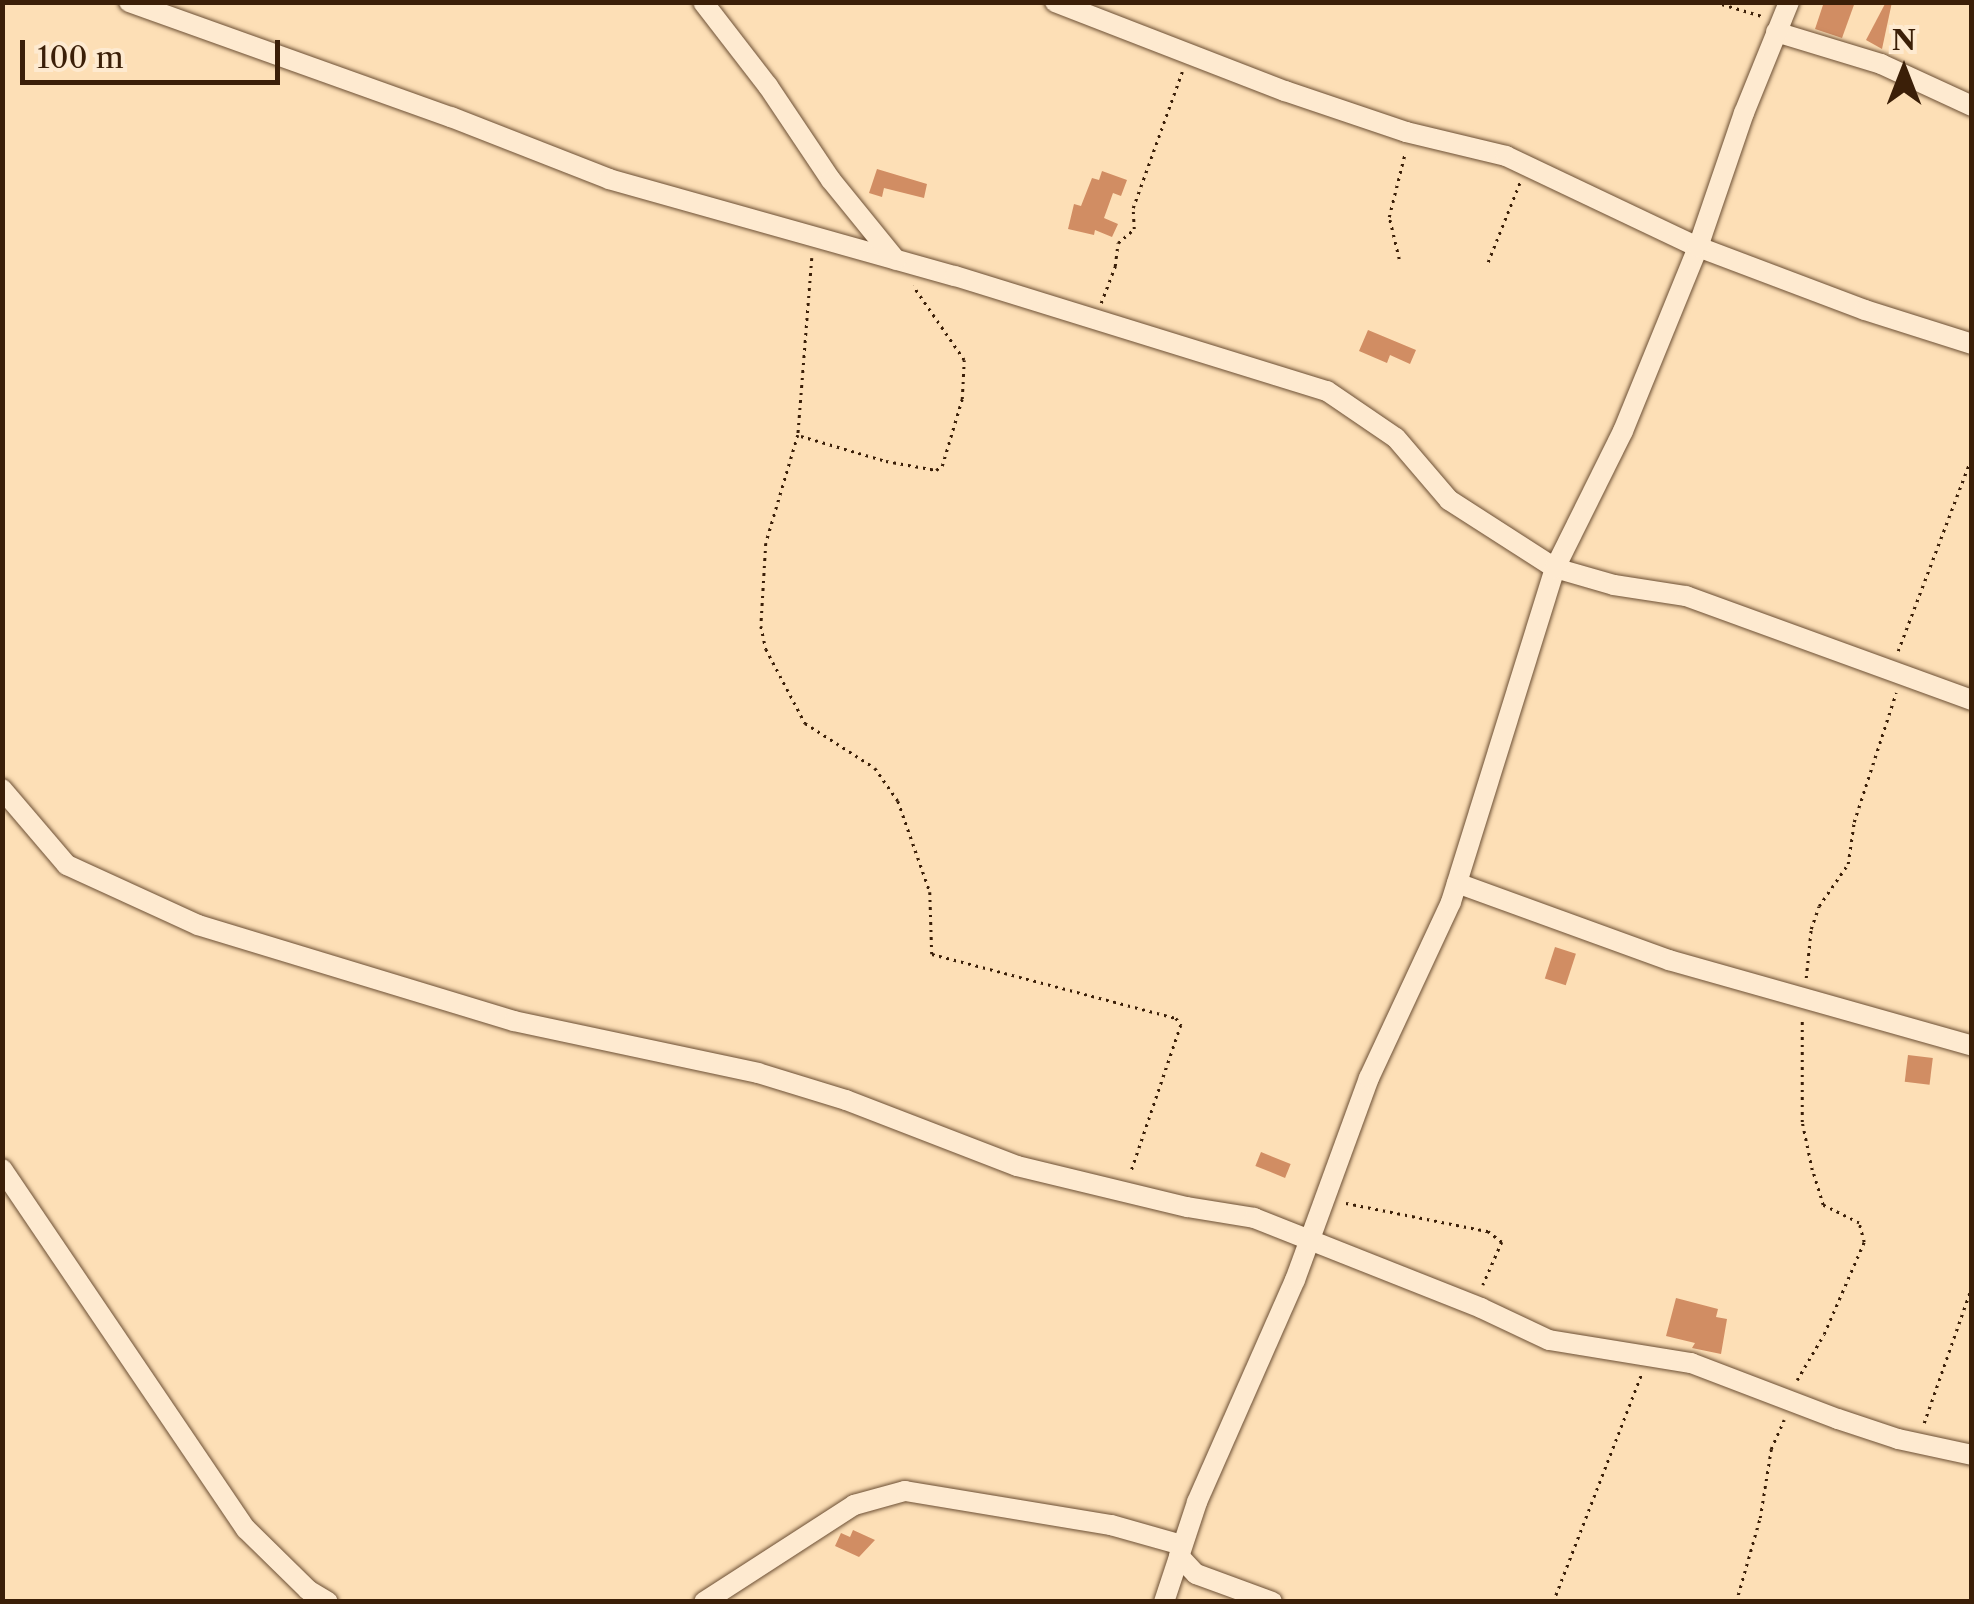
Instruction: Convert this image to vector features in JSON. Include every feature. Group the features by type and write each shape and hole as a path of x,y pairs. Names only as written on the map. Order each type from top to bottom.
{"street":[{"path":"129,2 451,117 609,179 1097,319 1327,391 1396,438 1449,500 1555,568 1614,585 1686,596 1972,700"},
{"path":"702,2 768,86 832,180 896,260"},
{"path":"1055,2 1406,132 1480,148 1534,168 1698,247 1972,344"},
{"path":"1164,1602 1180,1550 1295,1280 1306,1240 1369,1078 1457,884 1555,568 1624,430 1698,247 1782,19 1972,106"},
{"path":"2,789 67,866 198,926 514,1021 758,1073 846,1100 1018,1166 1254,1218 1476,1306 1549,1340 1690,1363 1793,1403 1918,1443 1972,1455"},
{"path":"1457,884 1669,960 1972,1046"},
{"path":"2,1169 246,1529 308,1590 328,1602"},
{"path":"704,1602 854,1504 905,1491 1112,1525 1180,1550 1196,1574 1272,1602"}],"path":[{"path":"1715,2 1782,19"},
{"path":"1097,319 1105,286 1115,266 1118,244 1134,229 1133,208 1172,110 1188,52"},
{"path":"1400,259 1389,217 1406,132"},
{"path":"1488,262 1520,180 1534,168"},
{"path":"813,236 798,435 766,542 761,626 766,649 805,723 875,768 898,802 920,853 930,892 930,951 938,957 1176,1018 1182,1025 1124,1192"},
{"path":"798,435 886,461 936,470 942,466 962,399 964,360 896,260"},
{"path":"1736,1602 1760,1518 1771,1448 1793,1403 1803,1366 1824,1334 1864,1242 1859,1223 1822,1205 1802,1122 1803,996 1811,930 1820,906 1848,864 1854,822 1897,670 1972,456"},
{"path":"1324,1195 1364,1210 1464,1224 1496,1236 1502,1242 1501,1249 1489,1266 1476,1306"},
{"path":"1918,1443 1971,1289"},
{"path":"1553,1602 1608,1454 1650,1356"}],"building":[{"path":"1824,2 1855,2 1842,38 1815,29"},
{"path":"1886,2 1892,2 1882,49 1866,40"},
{"path":"877,169 927,184 924,198 884,188 882,197 869,193"},
{"path":"1102,171 1127,180 1121,196 1113,193 1104,218 1118,224 1112,237 1095,230 1094,235 1068,229 1074,204 1081,206 1092,178 1099,180"},
{"path":"1368,330 1416,350 1410,364 1390,355 1387,363 1359,351"},
{"path":"1555,947 1576,954 1566,985 1545,978"},
{"path":"1908,1055 1933,1058 1930,1085 1905,1082"},
{"path":"1261,1152 1291,1164 1285,1178 1255,1166"},
{"path":"1676,1298 1718,1309 1716,1317 1727,1319 1721,1354 1692,1348 1695,1343 1666,1336"},
{"path":"853,1530 875,1540 859,1557 835,1546 841,1533 850,1537"}]}
